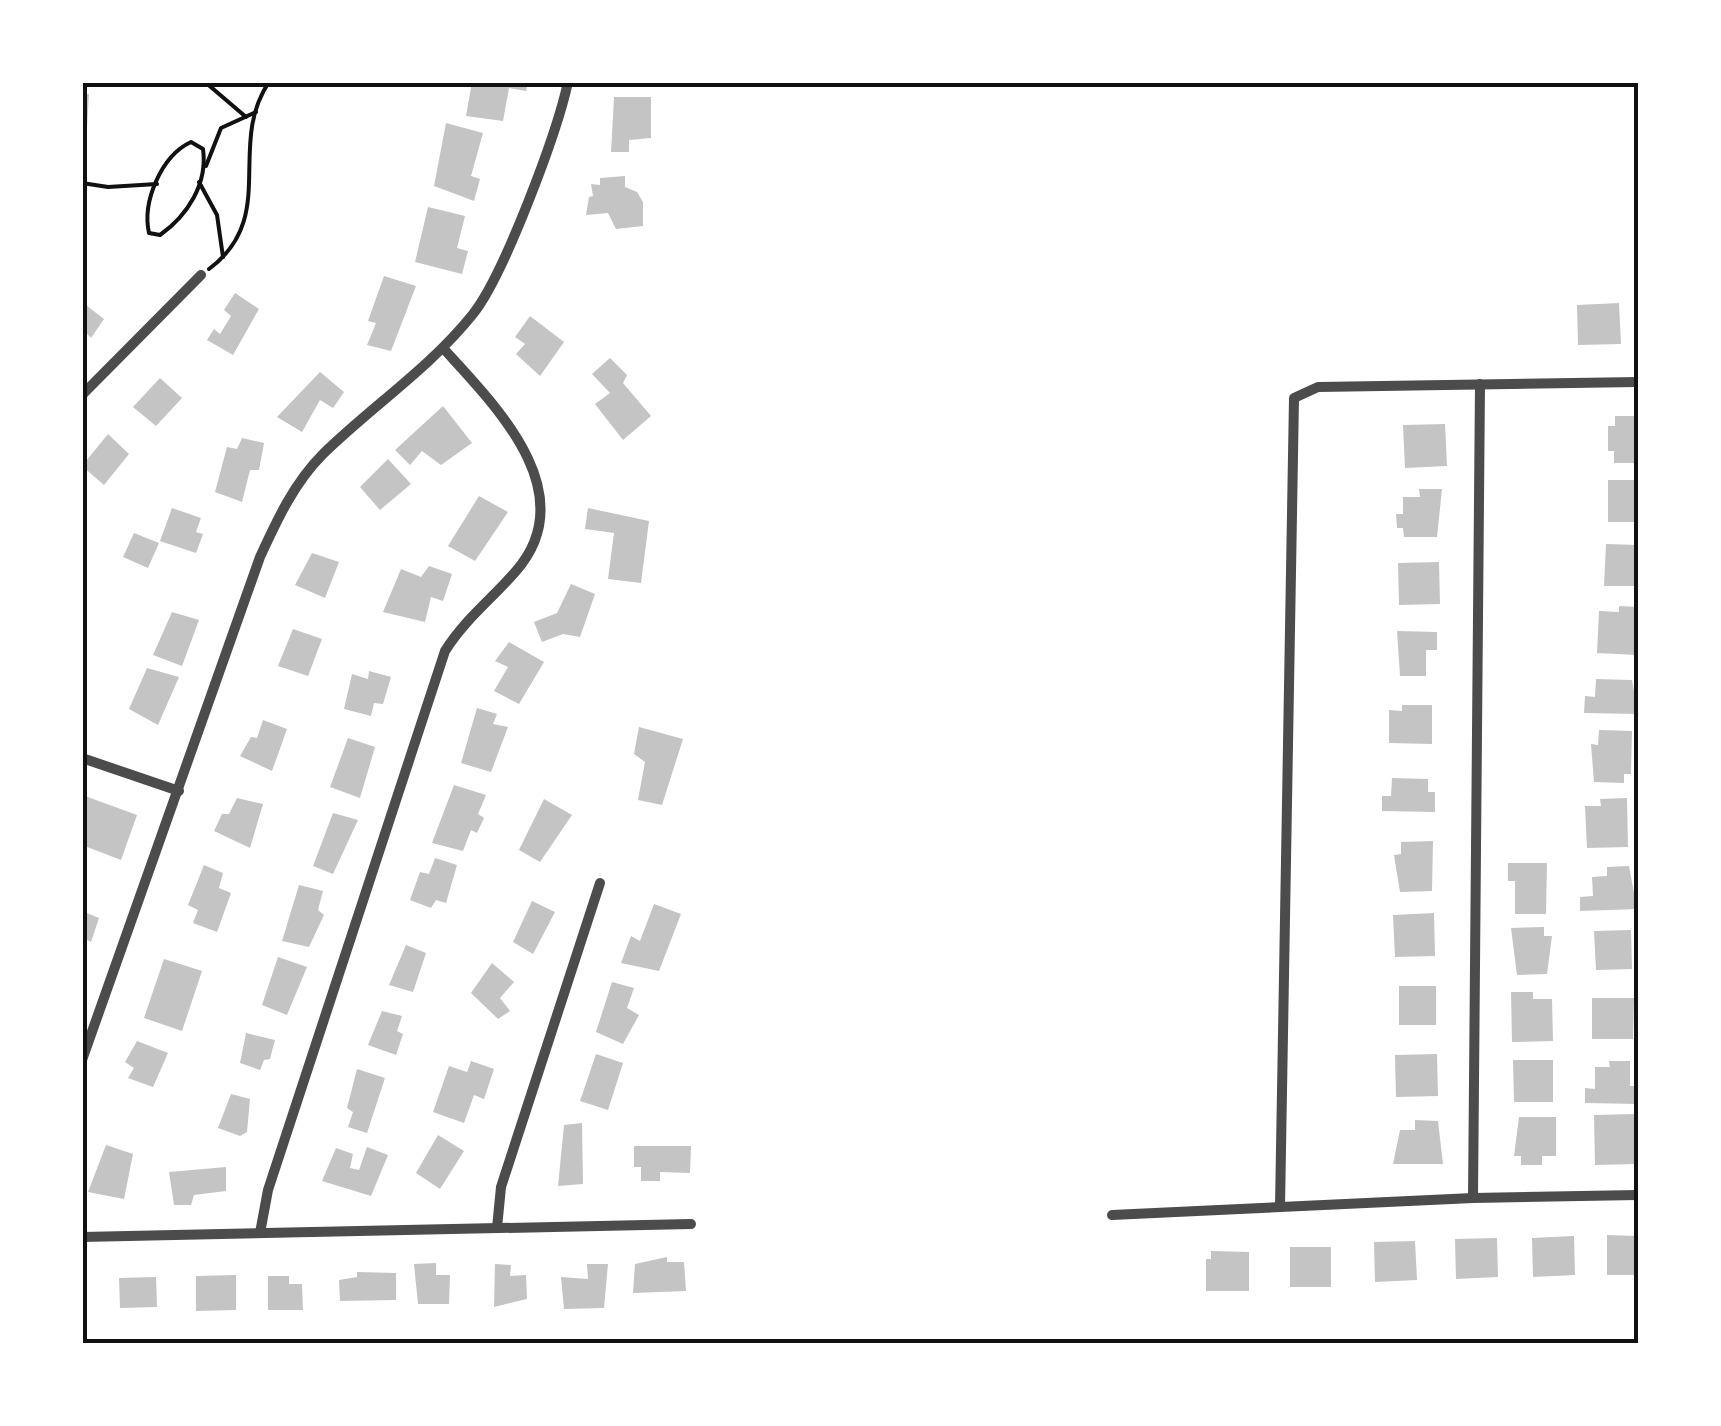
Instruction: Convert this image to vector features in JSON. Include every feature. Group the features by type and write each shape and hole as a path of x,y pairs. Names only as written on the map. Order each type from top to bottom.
{"street":[{"path":"82,1060 88,1028 179,791 260,557 283,506 320,456 443,348 476,310 500,265 568,82"},
{"path":"82,395 201,275"},
{"path":"260,1232 268,1190 445,651 466,619 517,570 532,546 540,518 540,486 530,460 510,428 443,348"},
{"path":"1280,1207 1294,398 1318,387 1638,382"},
{"path":"1472,1198 1480,384"},
{"path":"82,758 179,791"},
{"path":"497,1228 501,1187 600,883"},
{"path":"1112,1215 1472,1198 1638,1195"},
{"path":"82,1237 691,1224"}],"path":[{"path":"205,82 246,117"},
{"path":"201,275 240,240 249,214 248,143 270,82"},
{"path":"204,168 203,149 191,142 178,151 148,199 148,233 160,236 182,219 200,182 221,128 256,112"},
{"path":"200,182 216,215 223,259"},
{"path":"82,183 108,187 157,184"}],"building":[{"path":"472,82 528,82 526,91 509,88 503,121 466,116"},
{"path":"82,94 89,94 87,128 82,127"},
{"path":"614,97 651,97 651,138 629,140 629,152 611,152"},
{"path":"446,123 483,133 471,176 480,179 474,201 434,186"},
{"path":"625,176 625,187 637,192 643,202 643,226 616,229 608,213 586,215 589,197 593,196 591,184 600,185 600,178"},
{"path":"428,207 465,216 457,248 468,251 462,274 415,262"},
{"path":"384,276 416,286 391,351 367,345 376,323 368,321"},
{"path":"235,293 259,309 233,355 207,340 214,329 220,334 231,316 224,310"},
{"path":"82,302 104,319 91,338 82,328"},
{"path":"1619,303 1621,344 1578,345 1577,305"},
{"path":"530,316 564,342 540,376 516,354 525,344 515,337"},
{"path":"610,358 627,375 623,383 651,416 623,440 595,404 610,393 592,374"},
{"path":"320,372 344,392 333,408 320,400 302,432 277,417"},
{"path":"160,378 182,398 156,426 133,407"},
{"path":"443,406 472,443 441,465 422,451 410,465 395,450"},
{"path":"1615,416 1638,416 1638,463 1614,463 1614,451 1608,451 1608,426 1615,426"},
{"path":"1445,424 1447,466 1405,468 1403,425"},
{"path":"108,434 129,454 104,485 82,466"},
{"path":"242,438 264,443 259,470 250,470 242,502 215,492 227,447 237,449"},
{"path":"388,459 411,484 380,510 360,487"},
{"path":"1608,480 1638,480 1638,522 1608,522"},
{"path":"1419,489 1442,489 1437,537 1404,537 1403,528 1397,528 1396,514 1403,514 1403,497 1420,497"},
{"path":"479,496 508,512 475,561 448,546"},
{"path":"172,508 201,518 196,532 203,534 196,553 160,541"},
{"path":"588,508 649,521 641,583 608,579 614,533 585,529"},
{"path":"134,533 159,543 148,568 123,557"},
{"path":"1606,544 1638,545 1638,586 1604,586"},
{"path":"312,553 339,562 325,598 295,585"},
{"path":"1439,562 1440,604 1399,605 1398,563"},
{"path":"429,566 452,574 443,601 431,597 425,622 383,612 401,569 421,577"},
{"path":"571,584 595,594 580,637 563,634 542,642 534,622 557,613"},
{"path":"1619,606 1638,607 1638,655 1597,653 1599,611 1619,612"},
{"path":"172,612 199,620 182,666 153,655"},
{"path":"293,629 322,639 308,676 278,666"},
{"path":"1397,631 1437,632 1437,650 1426,650 1426,676 1400,676"},
{"path":"509,642 544,662 519,704 494,691 508,667 495,661"},
{"path":"147,668 179,677 158,725 129,709"},
{"path":"369,671 391,677 383,704 374,703 371,716 344,709 352,674 368,679"},
{"path":"1596,679 1632,680 1638,714 1584,713 1585,696 1595,697"},
{"path":"1402,705 1432,705 1432,744 1389,743 1389,710 1402,711"},
{"path":"477,708 497,714 493,724 508,727 491,772 461,763"},
{"path":"263,720 287,729 272,771 240,756 251,737 257,738"},
{"path":"639,727 683,739 662,805 638,800 645,762 634,754"},
{"path":"1599,730 1632,731 1631,774 1624,774 1624,783 1594,782 1591,744 1598,745"},
{"path":"348,738 375,747 360,798 330,787"},
{"path":"1392,778 1428,779 1428,792 1435,792 1435,812 1382,811 1382,796 1391,796"},
{"path":"454,785 486,795 478,814 484,818 477,833 471,830 463,851 432,843"},
{"path":"85,796 137,815 121,860 82,845"},
{"path":"237,798 263,804 250,848 214,831 222,814 229,814"},
{"path":"1627,798 1628,847 1587,848 1585,806 1601,806 1600,799"},
{"path":"544,799 572,815 540,862 519,850"},
{"path":"333,813 358,820 333,874 313,866"},
{"path":"1433,841 1432,891 1400,892 1394,855 1401,854 1401,842"},
{"path":"435,858 457,865 446,903 436,900 431,908 410,900 420,872 429,874"},
{"path":"1508,863 1547,863 1546,914 1515,914 1515,881 1508,881"},
{"path":"204,865 223,873 219,888 231,893 217,932 193,923 198,910 188,905"},
{"path":"1629,866 1637,909 1580,911 1580,897 1593,896 1592,877 1607,876 1607,867"},
{"path":"299,885 323,891 318,910 324,915 309,947 282,941"},
{"path":"532,901 555,912 533,954 513,942"},
{"path":"654,904 681,914 659,971 621,963 631,936 640,941"},
{"path":"82,911 99,918 91,942 82,937"},
{"path":"1434,913 1435,956 1395,957 1393,915"},
{"path":"1544,927 1544,936 1552,936 1547,974 1517,975 1511,928"},
{"path":"1631,930 1632,969 1596,970 1594,931"},
{"path":"406,945 426,953 413,992 389,985"},
{"path":"278,957 307,967 287,1015 262,1005"},
{"path":"164,959 202,971 182,1031 144,1018"},
{"path":"492,963 514,982 500,998 510,1011 498,1019 471,993"},
{"path":"612,982 634,988 627,1008 639,1015 623,1044 596,1032"},
{"path":"1399,986 1436,986 1436,1025 1399,1025"},
{"path":"1511,992 1533,992 1533,999 1552,999 1553,1041 1512,1042"},
{"path":"1592,998 1634,998 1633,1039 1592,1039"},
{"path":"382,1011 402,1016 397,1031 403,1034 396,1055 368,1045"},
{"path":"246,1033 275,1040 270,1059 264,1060 260,1070 240,1063"},
{"path":"137,1041 168,1053 153,1087 128,1078 134,1068 125,1062"},
{"path":"596,1054 623,1063 608,1110 580,1101"},
{"path":"1437,1054 1438,1096 1396,1097 1395,1055"},
{"path":"1513,1060 1553,1060 1553,1102 1514,1102"},
{"path":"471,1061 494,1069 484,1099 474,1095 464,1123 433,1112 449,1066 467,1072"},
{"path":"1609,1061 1630,1061 1630,1086 1638,1086 1638,1104 1585,1103 1585,1088 1595,1089 1595,1067 1610,1067"},
{"path":"357,1069 385,1078 367,1133 348,1127 353,1112 347,1108"},
{"path":"231,1094 250,1099 247,1132 240,1136 218,1128"},
{"path":"1636,1114 1637,1164 1595,1165 1594,1115"},
{"path":"1519,1117 1556,1117 1556,1156 1542,1156 1542,1165 1521,1165 1521,1156 1514,1156"},
{"path":"1415,1120 1438,1121 1443,1164 1393,1164 1400,1130 1415,1130"},
{"path":"582,1123 583,1184 558,1186 564,1125"},
{"path":"438,1135 464,1151 440,1189 416,1173"},
{"path":"106,1145 133,1154 124,1199 88,1192"},
{"path":"634,1146 691,1146 690,1173 660,1172 660,1181 641,1181 641,1167 634,1167"},
{"path":"367,1147 388,1155 371,1196 322,1181 336,1148 353,1154 350,1168 359,1170"},
{"path":"226,1167 226,1191 194,1195 191,1205 174,1205 169,1172"},
{"path":"1607,1235 1638,1236 1638,1275 1607,1275"},
{"path":"1574,1236 1575,1275 1533,1277 1532,1238"},
{"path":"1497,1238 1498,1277 1456,1279 1455,1239"},
{"path":"1415,1241 1417,1280 1375,1282 1374,1242"},
{"path":"1290,1247 1331,1247 1331,1287 1290,1287"},
{"path":"1211,1251 1249,1252 1249,1291 1206,1291 1206,1259 1211,1259"},
{"path":"667,1257 667,1262 684,1262 686,1291 633,1293 635,1264"},
{"path":"436,1263 436,1275 450,1275 449,1304 418,1304 414,1264"},
{"path":"495,1264 511,1265 510,1276 526,1275 527,1299 494,1307"},
{"path":"587,1264 608,1264 604,1308 564,1309 561,1277 588,1279"},
{"path":"357,1272 396,1273 396,1300 340,1301 339,1280 357,1277"},
{"path":"236,1275 236,1310 196,1311 196,1276"},
{"path":"268,1276 289,1276 289,1284 302,1284 303,1310 268,1310"},
{"path":"156,1277 157,1307 120,1308 119,1278"}]}
